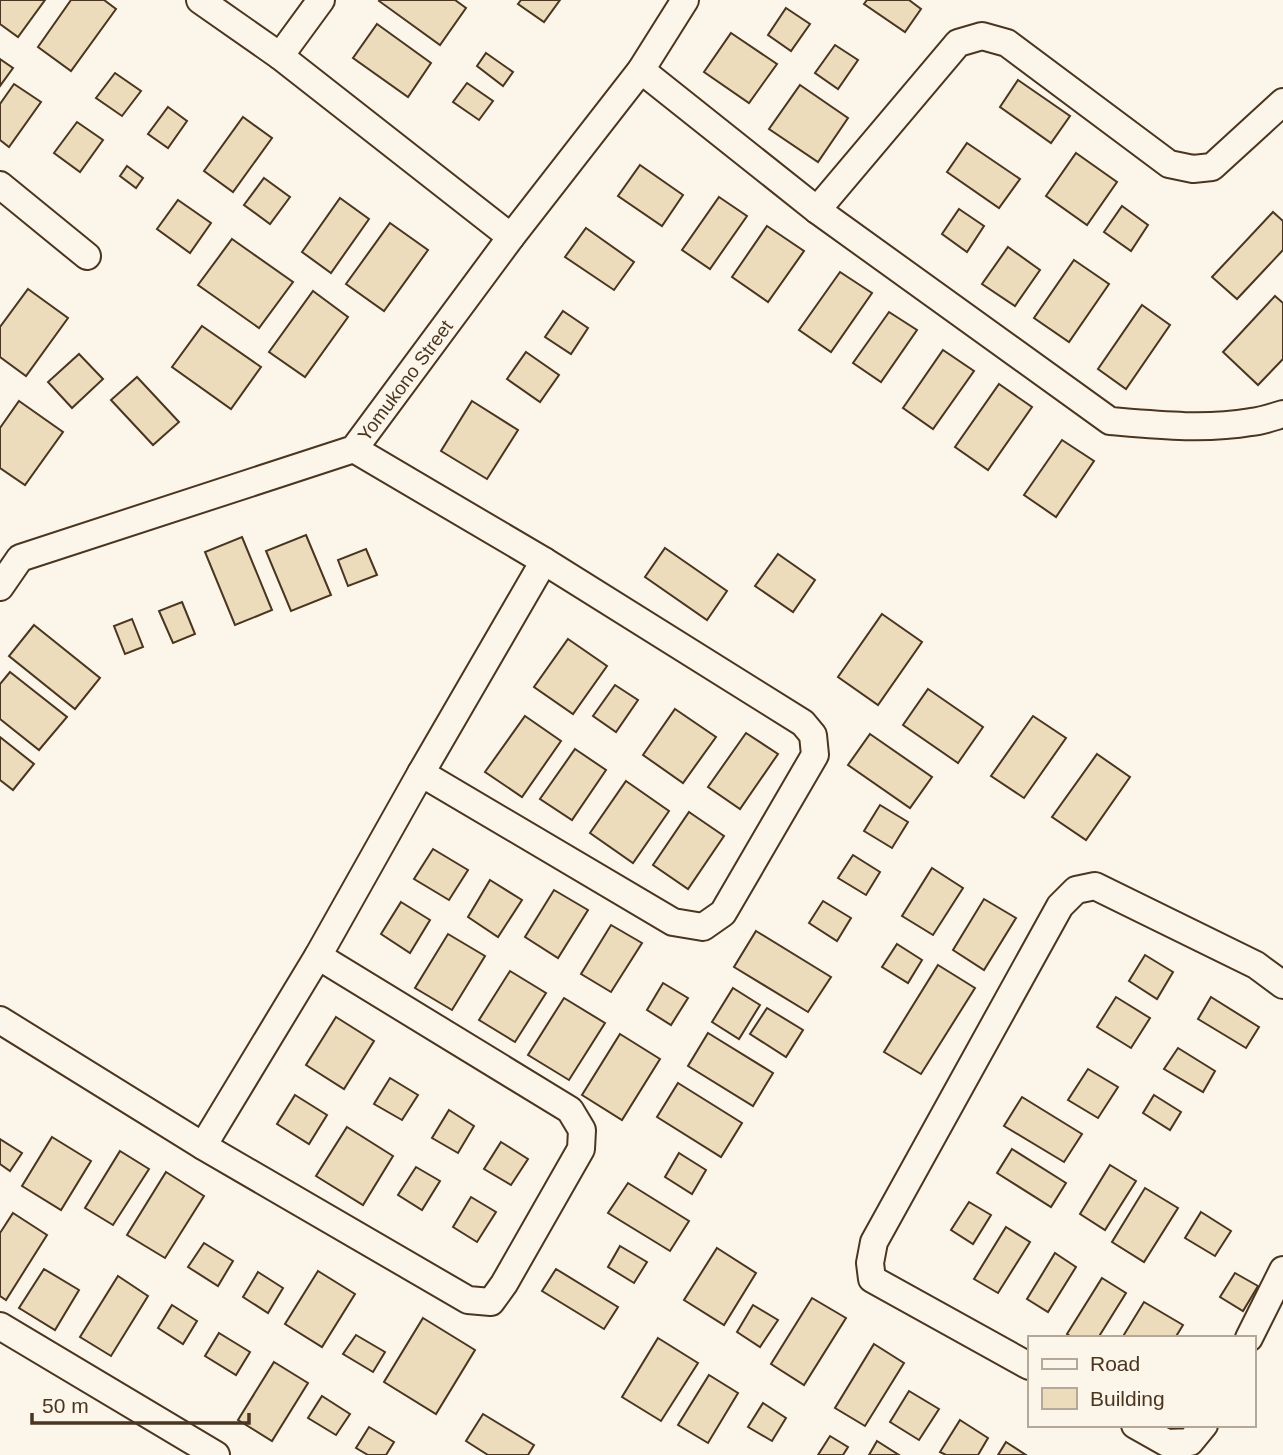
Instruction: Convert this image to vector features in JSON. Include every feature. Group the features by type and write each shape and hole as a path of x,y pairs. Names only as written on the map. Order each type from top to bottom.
{"street":[{"path":"200,0 280,56 511,237"},
{"path":"280,56 321,0"},
{"name":"Yomukono Street","path":"0,587 10,551 354,449 511,237 641,70 685,0"},
{"path":"817,210 958,43 982,36 1007,43 1169,164 1193,169 1212,167 1283,102"},
{"path":"641,70 817,210 1110,421 1202,426 1252,422 1283,414"},
{"path":"0,185 87,256"},
{"path":"354,449 544,561 803,723 813,735 815,755 723,913 703,927 673,922 421,773"},
{"path":"203,1146 318,956 544,561"},
{"path":"1028,1365 872,1279 870,1263 874,1242 1060,906 1076,891 1095,886 1256,965 1283,985"},
{"path":"4,1031 468,1300 491,1302 581,1149 582,1130 570,1110 318,956"},
{"path":"1250,1336 1283,1270"},
{"path":"0,1326 216,1455"},
{"path":"1139,1427 1167,1443 1190,1442 1202,1427"}],"building":[{"path":"0,0 45,0 18,37 0,24"},
{"path":"71,0 104,0 116,9 71,71 38,47"},
{"path":"380,0 455,0 466,8 440,45"},
{"path":"521,0 560,0 544,22 518,4"},
{"path":"867,0 909,0 921,9 905,32 864,4"},
{"path":"786,8 810,24 791,51 768,35"},
{"path":"377,24 431,63 408,97 353,58"},
{"path":"731,33 777,64 749,103 704,72"},
{"path":"835,45 858,60 838,89 815,73"},
{"path":"486,53 513,72 503,86 477,66"},
{"path":"0,59 13,68 0,86"},
{"path":"115,73 141,91 122,116 96,98"},
{"path":"1018,80 1070,116 1051,143 1000,107"},
{"path":"467,83 493,101 479,120 453,102"},
{"path":"14,84 41,102 9,147 0,140 0,104"},
{"path":"800,85 848,118 818,162 769,129"},
{"path":"168,107 187,121 168,148 148,134"},
{"path":"243,117 272,138 233,192 204,171"},
{"path":"77,122 103,140 80,172 54,153"},
{"path":"967,143 1020,179 999,208 947,172"},
{"path":"1076,153 1117,182 1087,225 1046,196"},
{"path":"640,165 683,195 662,226 618,196"},
{"path":"127,166 143,178 136,188 120,176"},
{"path":"264,178 290,197 270,224 244,205"},
{"path":"719,197 747,216 710,269 682,250"},
{"path":"340,198 369,219 331,273 302,252"},
{"path":"178,200 211,223 190,253 157,229"},
{"path":"1122,206 1148,225 1131,251 1104,232"},
{"path":"959,209 984,226 967,252 942,234"},
{"path":"1273,212 1283,221 1283,250 1237,299 1212,277"},
{"path":"390,223 428,250 384,311 346,284"},
{"path":"767,226 804,251 768,302 732,277"},
{"path":"586,228 634,262 614,290 565,257"},
{"path":"232,239 293,282 259,328 198,285"},
{"path":"1008,247 1040,270 1015,306 982,284"},
{"path":"1074,260 1109,284 1069,342 1034,318"},
{"path":"840,272 872,293 831,352 799,330"},
{"path":"28,289 68,318 26,376 0,357 0,327"},
{"path":"313,291 348,317 305,377 269,352"},
{"path":"1275,296 1283,303 1283,359 1258,385 1223,352"},
{"path":"1142,305 1170,325 1126,389 1098,369"},
{"path":"563,311 588,328 571,354 545,337"},
{"path":"889,312 917,330 881,382 853,363"},
{"path":"202,326 261,367 231,409 172,367"},
{"path":"943,350 974,371 933,429 903,408"},
{"path":"526,352 559,375 540,402 507,379"},
{"path":"79,354 103,379 72,408 48,382"},
{"path":"137,377 179,422 153,445 111,400"},
{"path":"999,384 1032,407 988,470 955,447"},
{"path":"19,401 63,432 25,485 0,468 0,428"},
{"path":"472,401 518,430 487,479 441,451"},
{"path":"1062,440 1094,461 1056,517 1024,495"},
{"path":"306,535 331,595 291,611 266,551"},
{"path":"242,537 272,610 235,625 205,552"},
{"path":"665,548 727,591 707,620 645,577"},
{"path":"366,549 377,575 348,586 338,560"},
{"path":"778,554 815,580 793,612 755,586"},
{"path":"182,602 195,634 173,643 159,611"},
{"path":"882,614 922,642 878,705 838,677"},
{"path":"132,619 143,647 125,654 114,626"},
{"path":"34,625 100,678 75,709 9,656"},
{"path":"568,639 607,666 573,714 534,687"},
{"path":"10,672 67,717 39,750 0,719 0,684"},
{"path":"615,685 638,700 616,732 593,716"},
{"path":"928,689 983,727 958,763 903,725"},
{"path":"675,709 716,737 683,783 643,755"},
{"path":"525,716 561,741 522,797 485,772"},
{"path":"1033,716 1066,738 1024,798 991,776"},
{"path":"746,733 778,754 740,809 708,787"},
{"path":"870,734 932,777 910,808 848,765"},
{"path":"0,737 34,764 13,790 0,780"},
{"path":"575,749 606,770 572,820 540,799"},
{"path":"1097,754 1130,777 1086,840 1052,817"},
{"path":"626,781 669,811 633,863 590,833"},
{"path":"880,805 908,822 892,848 864,831"},
{"path":"689,812 724,836 688,889 653,865"},
{"path":"433,849 468,870 449,900 414,879"},
{"path":"853,855 880,872 866,895 838,878"},
{"path":"932,868 963,888 933,935 902,916"},
{"path":"490,880 522,900 498,937 468,917"},
{"path":"554,890 588,910 558,958 525,937"},
{"path":"984,899 1016,918 984,970 953,950"},
{"path":"823,901 851,918 837,941 809,923"},
{"path":"401,902 430,920 410,953 381,934"},
{"path":"611,925 642,943 611,992 581,974"},
{"path":"756,931 831,977 808,1012 734,967"},
{"path":"448,934 485,956 452,1010 415,988"},
{"path":"897,944 922,960 908,983 882,967"},
{"path":"1145,955 1173,972 1157,999 1129,981"},
{"path":"938,965 975,988 921,1074 884,1052"},
{"path":"510,971 546,993 515,1042 479,1020"},
{"path":"663,983 688,998 671,1025 647,1010"},
{"path":"733,988 760,1005 739,1039 712,1022"},
{"path":"1116,997 1150,1018 1131,1048 1097,1027"},
{"path":"1211,997 1259,1027 1246,1048 1198,1019"},
{"path":"564,998 605,1023 569,1080 528,1055"},
{"path":"767,1008 803,1030 786,1057 750,1034"},
{"path":"336,1017 374,1041 344,1089 306,1065"},
{"path":"708,1033 773,1073 753,1106 688,1066"},
{"path":"620,1034 660,1059 622,1120 582,1095"},
{"path":"1178,1048 1215,1071 1203,1092 1164,1069"},
{"path":"1088,1069 1118,1087 1098,1118 1068,1100"},
{"path":"390,1078 418,1095 402,1120 374,1104"},
{"path":"678,1083 742,1123 721,1157 657,1117"},
{"path":"295,1095 327,1115 309,1144 277,1124"},
{"path":"1154,1095 1181,1112 1170,1130 1143,1113"},
{"path":"1022,1097 1082,1134 1064,1162 1004,1126"},
{"path":"449,1110 474,1126 458,1153 432,1138"},
{"path":"347,1127 393,1156 363,1205 316,1176"},
{"path":"52,1137 91,1161 61,1210 22,1186"},
{"path":"0,1139 22,1153 10,1171 0,1164"},
{"path":"501,1142 528,1159 511,1185 484,1169"},
{"path":"1012,1149 1066,1183 1051,1207 997,1173"},
{"path":"120,1151 149,1169 113,1225 85,1208"},
{"path":"679,1153 706,1170 692,1194 665,1177"},
{"path":"1110,1165 1136,1181 1105,1230 1080,1214"},
{"path":"416,1167 440,1181 422,1210 398,1195"},
{"path":"166,1172 204,1196 165,1258 127,1235"},
{"path":"628,1183 689,1221 670,1251 608,1213"},
{"path":"1145,1188 1178,1208 1144,1262 1112,1242"},
{"path":"471,1197 496,1212 477,1242 453,1227"},
{"path":"969,1202 991,1215 973,1244 951,1230"},
{"path":"1201,1212 1231,1231 1215,1256 1185,1238"},
{"path":"13,1213 47,1235 6,1300 0,1296 0,1233"},
{"path":"1006,1227 1030,1242 998,1293 974,1279"},
{"path":"204,1243 233,1261 218,1286 188,1267"},
{"path":"620,1246 647,1262 634,1283 608,1267"},
{"path":"717,1248 756,1273 724,1325 684,1300"},
{"path":"1055,1253 1076,1267 1048,1312 1027,1299"},
{"path":"44,1269 79,1290 55,1330 19,1308"},
{"path":"556,1269 618,1307 604,1329 542,1291"},
{"path":"318,1271 355,1294 322,1347 285,1324"},
{"path":"258,1272 283,1288 268,1313 243,1297"},
{"path":"1235,1273 1258,1286 1243,1311 1220,1297"},
{"path":"118,1276 148,1296 111,1356 80,1337"},
{"path":"1102,1278 1126,1293 1099,1336 1067,1334"},
{"path":"812,1298 846,1318 804,1385 771,1364"},
{"path":"1144,1302 1183,1325 1176,1336 1123,1336"},
{"path":"172,1305 197,1321 183,1344 158,1328"},
{"path":"753,1305 778,1320 760,1347 737,1332"},
{"path":"423,1318 475,1350 436,1414 384,1382"},
{"path":"219,1333 250,1352 236,1375 205,1356"},
{"path":"356,1335 385,1352 373,1372 343,1354"},
{"path":"658,1338 698,1363 661,1421 622,1397"},
{"path":"874,1344 904,1363 865,1426 835,1408"},
{"path":"274,1362 308,1383 272,1441 238,1420"},
{"path":"709,1375 738,1393 708,1443 678,1425"},
{"path":"909,1391 939,1409 919,1440 890,1422"},
{"path":"322,1396 350,1414 336,1435 308,1418"},
{"path":"763,1403 786,1418 772,1441 748,1427"},
{"path":"483,1414 534,1445 528,1455 488,1455 466,1441"},
{"path":"960,1420 988,1438 978,1455 946,1455 940,1452"},
{"path":"369,1427 394,1442 386,1455 368,1455 356,1448"},
{"path":"830,1436 848,1447 843,1455 818,1455"},
{"path":"877,1441 899,1455 869,1455"},
{"path":"1006,1442 1026,1455 998,1455"}]}
